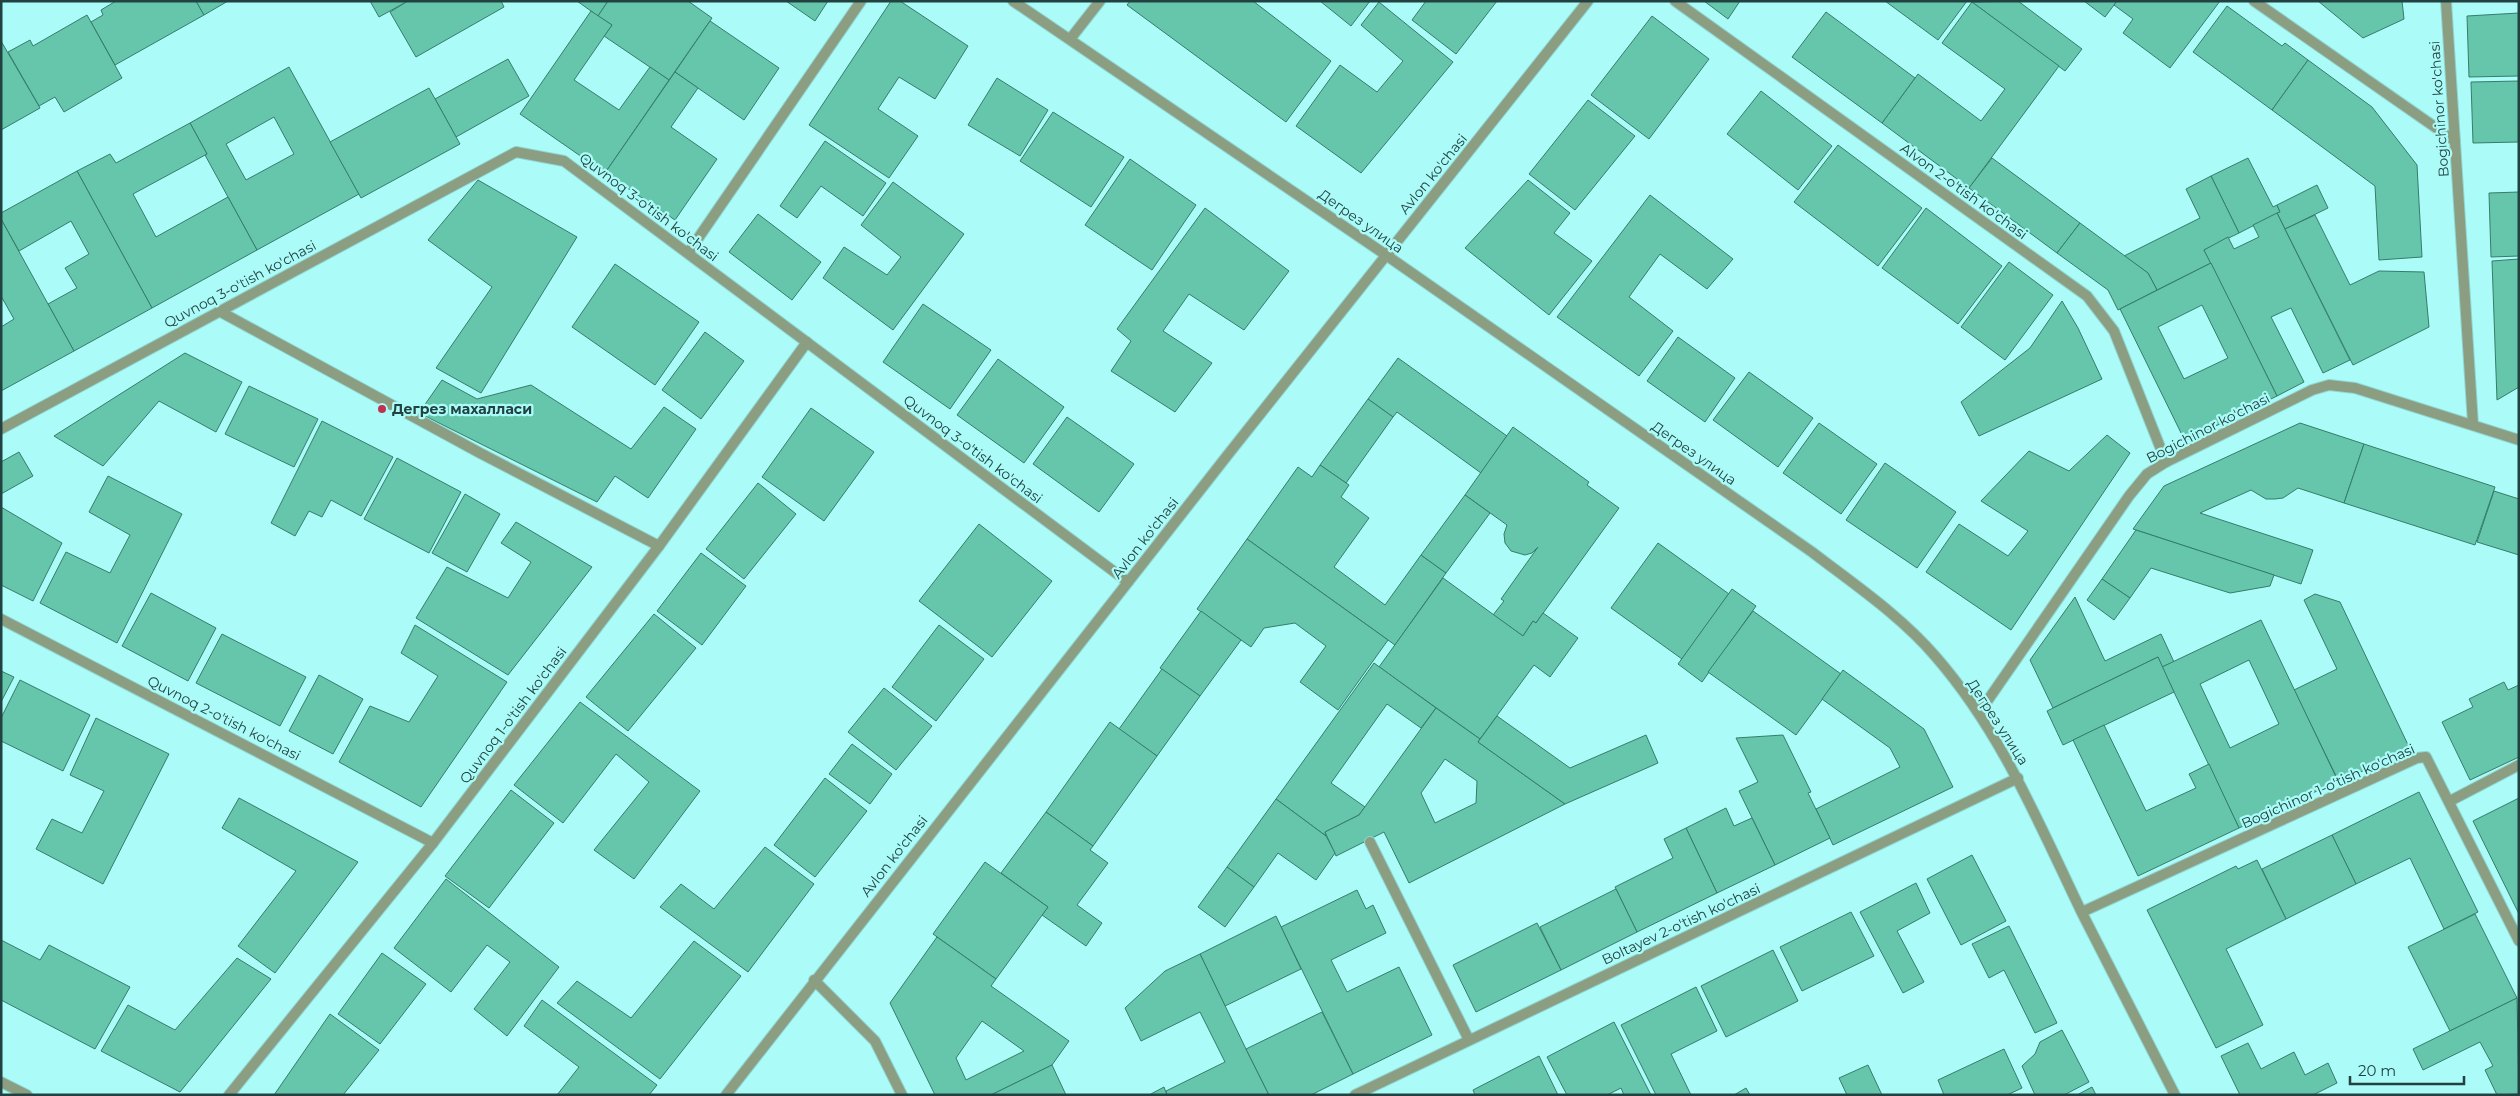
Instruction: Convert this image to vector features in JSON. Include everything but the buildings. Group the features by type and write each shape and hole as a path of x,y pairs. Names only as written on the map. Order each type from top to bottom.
{"street":[{"path":"688,253 861,1"},
{"name":"Дегрез улица","path":"1013,1 1071,38 1386,255 1812,552 1876,600 1935,656 1979,713 2018,778 2082,912 2175,1095"},
{"path":"1071,38 1100,1"},
{"name":"Avlon ko'chasi","path":"726,1095 814,980 1588,1"},
{"name":"Alvon 2-o'tish ko'chasi","path":"1675,1 2087,296 2114,332 2166,462"},
{"path":"2254,1 2455,141"},
{"name":"Bogichinor ko'chasi","path":"2446,1 2473,424"},
{"name":"Quvnoq 3-o'tish ko'chasi","path":"1,428 516,152 564,161 1128,582"},
{"path":"219,311 480,453 659,546"},
{"name":"Quvnoq 1-o'tish ko'chasi","path":"229,1095 433,842 659,546 807,342"},
{"name":"Bogichinor ko'chasi","path":"1979,713 2129,496 2147,474 2166,462 2312,390 2329,386 2355,388 2519,440"},
{"name":"Quvnoq 2-o'tish ko'chasi","path":"1,619 433,842"},
{"name":"Bogichinor 1-o'tish ko'chasi","path":"2082,912 2417,758 2426,757 2450,801 2519,941"},
{"path":"2450,801 2519,765"},
{"name":"Boltayev 2-o'tish ko'chasi","path":"1355,1095 2018,778"},
{"path":"1370,842 1468,1040"},
{"path":"814,980 875,1041 902,1095"},
{"path":"1,1082 27,1095"}],"place":[{"name":"Дегрез махалласи","path":"382,409"}]}
